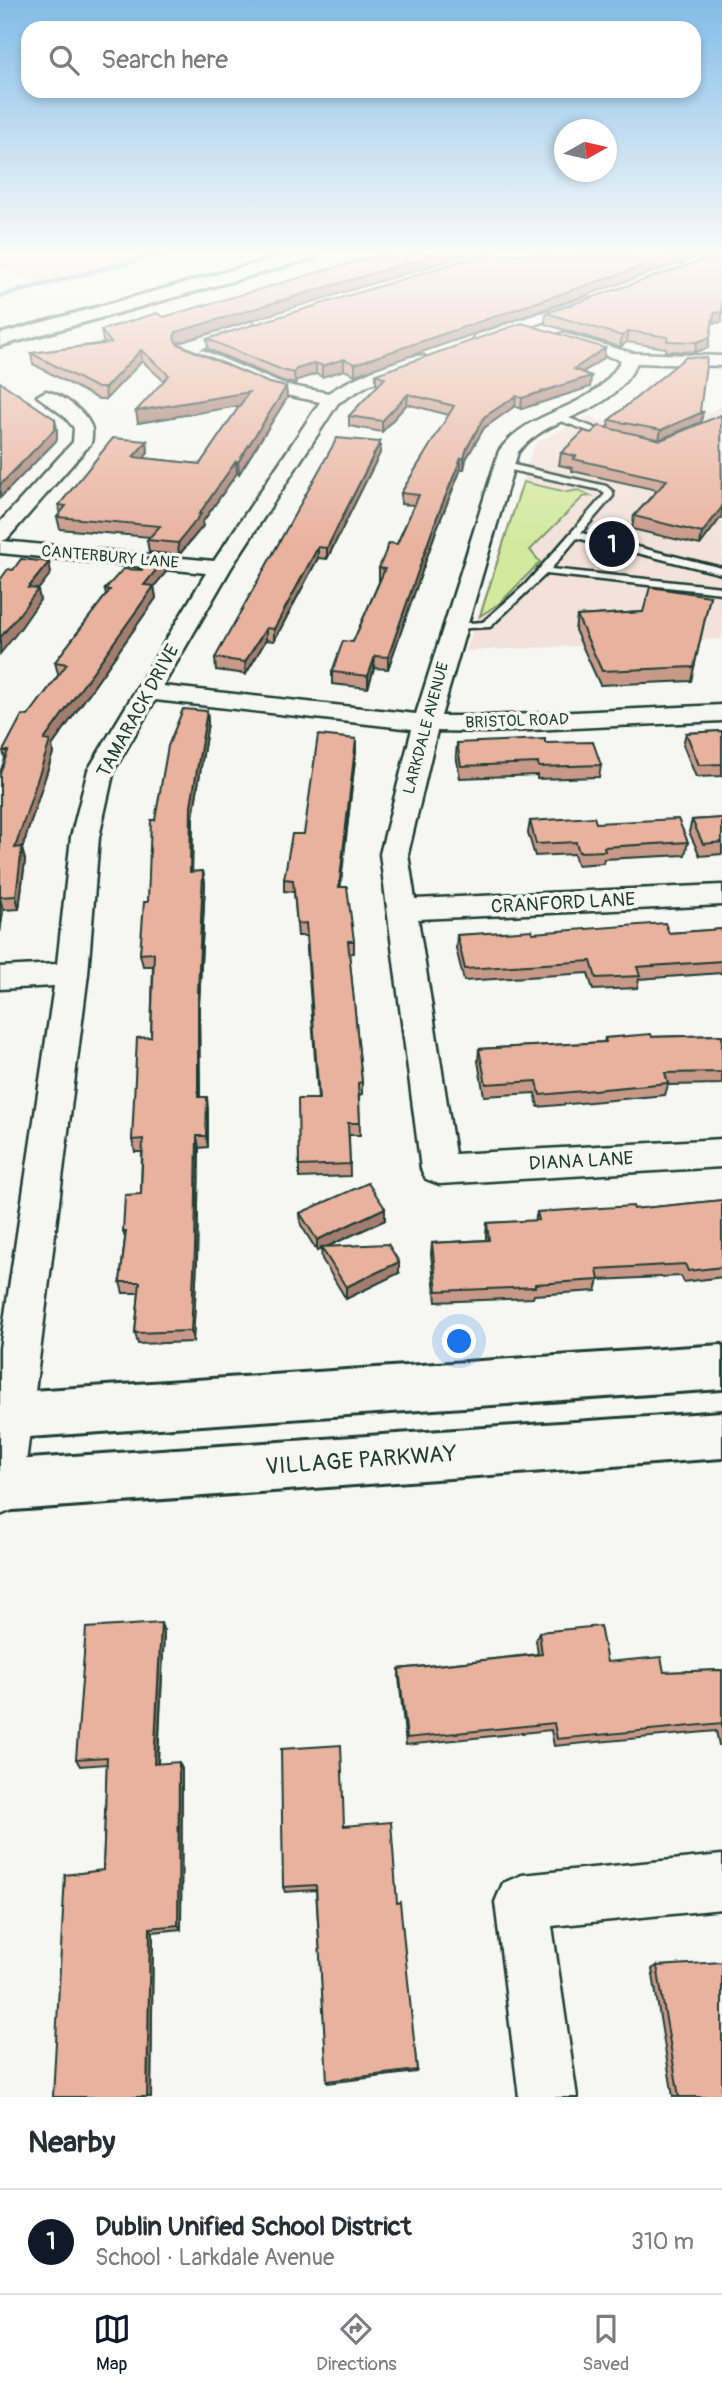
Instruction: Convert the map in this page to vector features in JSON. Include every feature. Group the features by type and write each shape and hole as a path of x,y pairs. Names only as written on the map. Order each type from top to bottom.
{"main road":[{"path":"5,1416 722,1367"},
{"name":"VILLAGE PARKWAY","path":"0,1488 722,1435"}],"street":[{"path":"193,352 276,388 331,399"},
{"name":"TAMARACK DRIVE","path":"0,1488 5,1416 72,974 85,837 101,770 220,568 331,399 372,376 442,352"},
{"path":"610,352 631,358 722,361"},
{"name":"LARKDALE AVENUE","path":"439,1169 394,854 426,723 509,451 520,435 593,402 615,385 631,358"},
{"path":"0,535 82,443 83,426 70,412 46,396"},
{"name":"CANTERBURY LANE","path":"0,547 220,568"},
{"name":"BRISTOL ROAD","path":"146,692 426,723 487,724 722,713"},
{"name":"CRANFORD LANE","path":"404,910 722,895"},
{"path":"0,978 72,974"},
{"name":"DIANA LANE","path":"439,1169 722,1153"},
{"path":"548,2097 522,1902 722,1882"}],"lane":[{"path":"558,417 620,438"},
{"path":"455,627 486,625 529,587 610,494 609,491 505,466"},
{"path":"543,572 717,590 722,573 575,535"}],"shaded area":[{"path":"722,406 722,639 466,651 532,450 537,442 589,416 648,440"}],"green space":[{"path":"523,482 567,492 579,490 591,496 583,497 530,550 540,562 500,603 480,616"}],"building":[{"path":"139,352 105,388 97,388 31,353"},
{"path":"143,352 196,352 269,383 286,387 238,462 236,461 178,543 147,540 160,526 57,517 66,506 59,505 113,438 147,441 133,457 200,464 249,392 136,411 169,375"},
{"path":"238,352 391,352 355,364 344,359 322,366 316,363 296,369 294,373"},
{"path":"439,352 599,352 574,369 591,376 522,398 516,396 484,417 464,458 461,458 437,517 388,657 375,656 368,676 332,672 343,641 353,642 385,569 379,568 389,543 397,544 419,495 401,493 454,406 408,394 382,421 349,416 385,378 376,374"},
{"path":"686,357 707,358 700,411 703,412 661,430 609,420"},
{"path":"0,382 55,419 55,429 0,485"},
{"path":"721,415 722,507 702,533 634,516 667,480 573,459 576,456 561,453 584,431 591,433 599,426 661,440"},
{"path":"337,438 380,442 327,548 318,547 274,629 266,628 245,662 215,658"},
{"path":"144,558 164,560 144,585 154,586 44,740 50,741 15,848 22,847 16,896 0,897 0,773 8,751 3,751 22,715 28,716 67,664 55,662 110,590 105,589 123,569 142,570"},
{"path":"21,559 49,562 28,588 38,589 0,638 0,580 8,569 13,570"},
{"path":"650,587 710,596 694,667 602,671 577,616 643,612"},
{"path":"183,709 207,711 191,805 190,872 203,871 198,993 198,1097 207,1097 206,1136 197,1136 191,1331 135,1333 140,1282 120,1282 126,1231 123,1231 125,1195 141,1194 143,1139 132,1140 137,1038 151,1037 154,953 140,954 144,902 148,902 151,820 155,820 168,746"},
{"path":"722,731 722,764 699,765 686,733"},
{"path":"318,735 356,739 339,887 347,887 354,941 348,941 362,1082 358,1083 360,1123 348,1123 350,1164 299,1166 298,1099 319,1099 306,923 297,924 293,880 284,879 292,834 304,834"},
{"path":"545,739 545,743 593,742 601,765 539,767 538,763 461,766 457,743"},
{"path":"594,817 596,823 678,819 688,842 604,847 605,851 579,852 576,842 536,844 530,821"},
{"path":"722,818 722,842 703,844 692,820"},
{"path":"665,923 669,933 722,929 722,961 637,967 640,976 596,978 591,961 465,969 457,935 532,930 533,933"},
{"path":"651,1034 652,1037 722,1035 722,1072 665,1073 668,1083 540,1095 537,1081 486,1084 479,1049 606,1042 605,1038"},
{"path":"368,1183 385,1208 317,1240 300,1213"},
{"path":"722,1200 722,1267 688,1271 685,1264 597,1269 599,1280 535,1284 535,1287 437,1291 432,1243 489,1240 487,1223 539,1220 537,1212 633,1206 634,1209"},
{"path":"388,1244 399,1262 346,1287 321,1247"},
{"path":"161,1623 154,1764 179,1762 178,1925 150,1928 147,2097 53,2097 65,1875 103,1870 107,1757 76,1759 86,1628"},
{"path":"600,1626 607,1662 661,1657 664,1672 722,1670 722,1723 557,1739 554,1723 407,1738 399,1669 542,1654 539,1632"},
{"path":"341,1745 344,1826 391,1822 397,1903 400,1902 417,2070 327,2081 316,1885 283,1887 281,1749"},
{"path":"722,1962 722,2097 679,2097 657,1966"}],"place":[{"name":"Dublin Unified School District","path":"612,544"}]}
